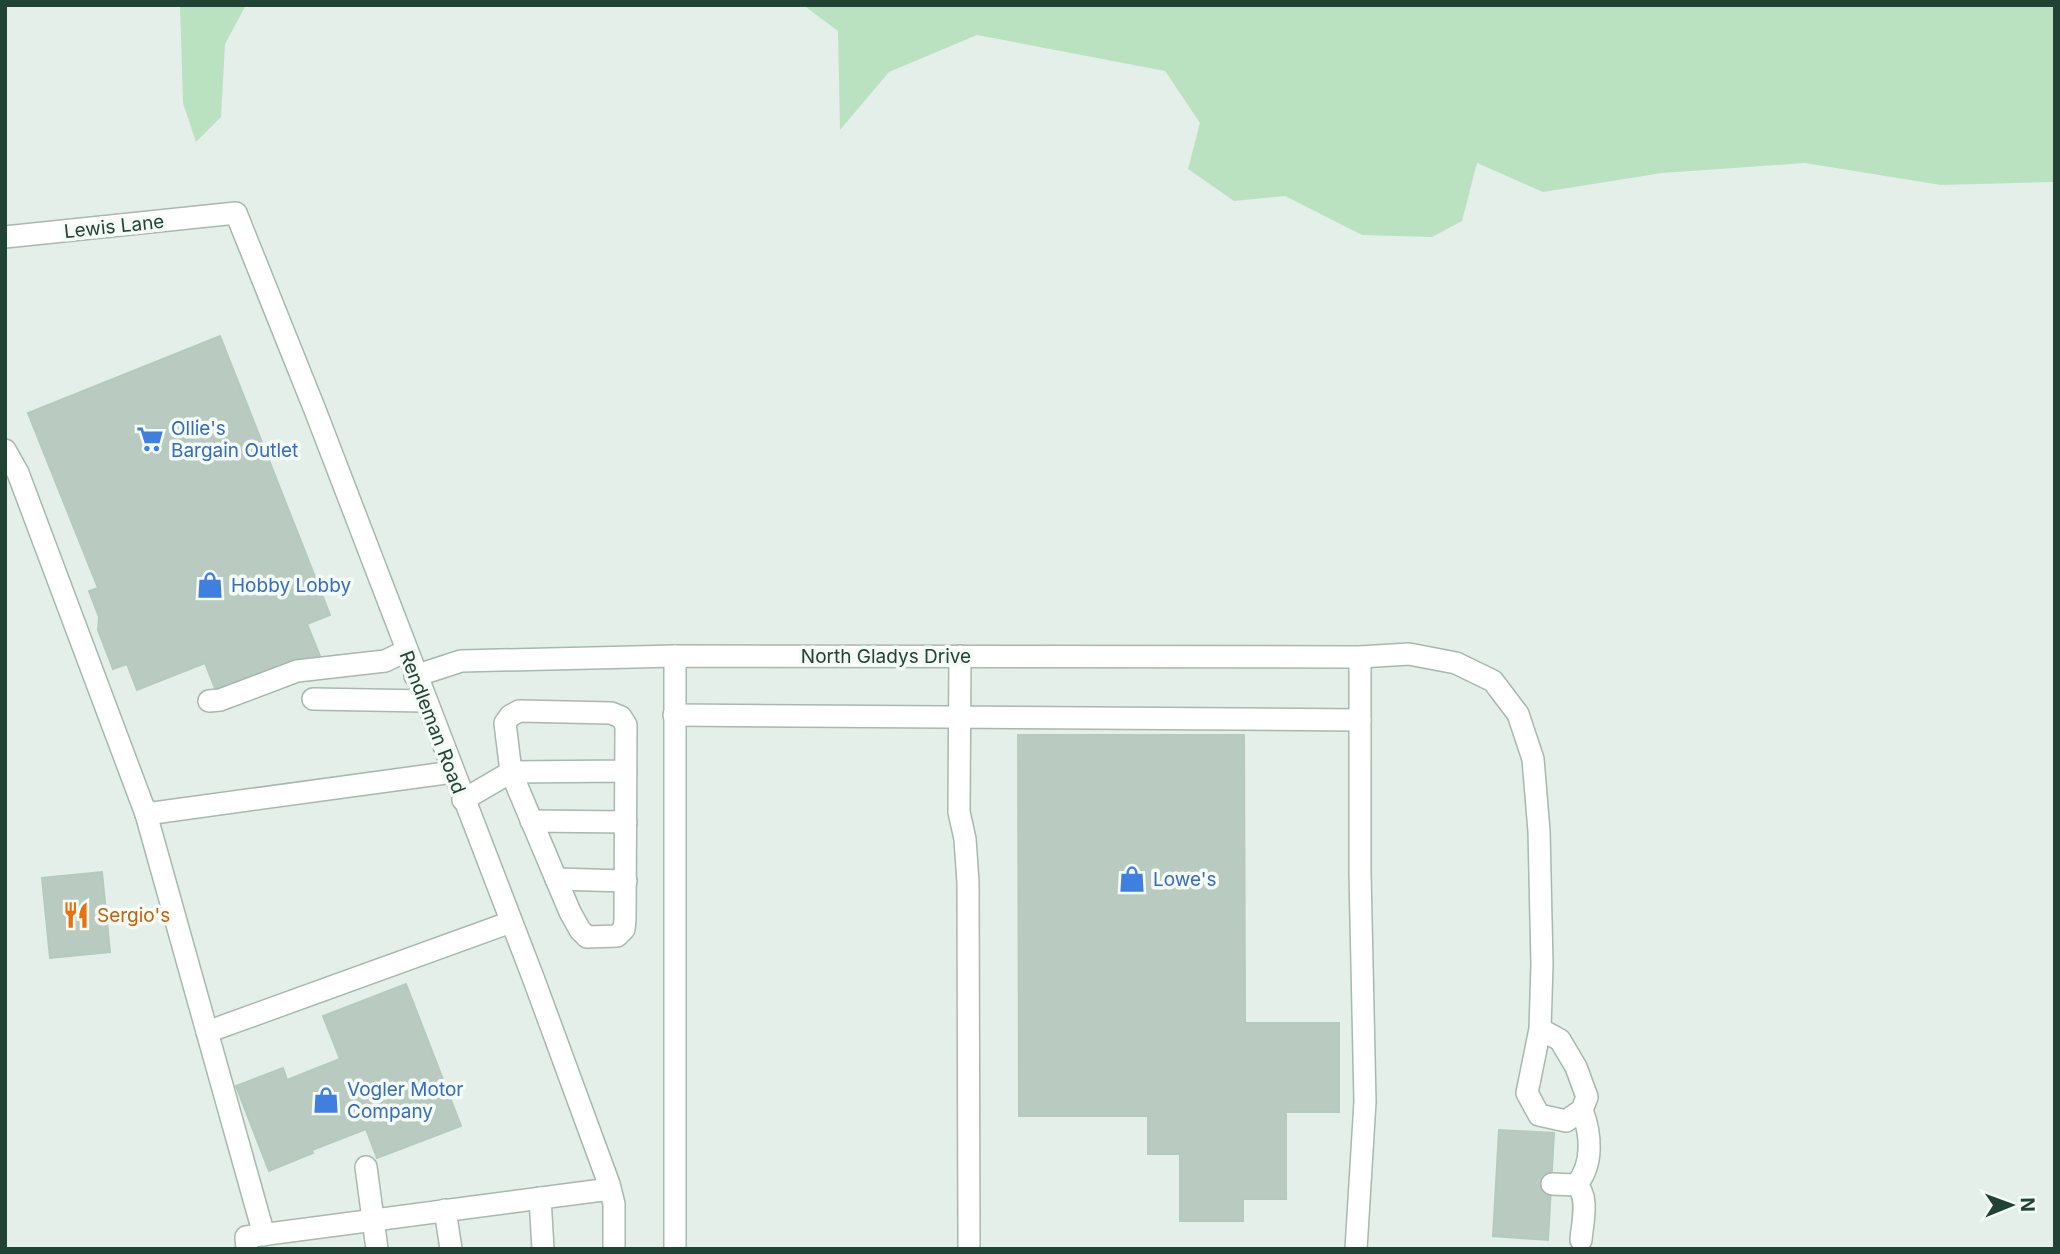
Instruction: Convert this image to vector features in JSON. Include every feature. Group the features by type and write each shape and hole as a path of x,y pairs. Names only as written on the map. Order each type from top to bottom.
{"street":[{"name":"Rendleman Road","path":"222,214 236,213 241,223 511,922 610,1189 614,1205 614,1249"},
{"name":"Lewis Lane","path":"5,237 222,214"},
{"path":"5,450 18,473 146,814 264,1235"},
{"path":"209,701 220,700 297,671 385,661 406,651"},
{"name":"North Gladys Drive","path":"415,676 461,660 675,656 1360,657 1409,654 1456,663 1493,681 1518,714 1533,759 1539,831 1542,964 1540,1029 1527,1093 1539,1115 1566,1121 1582,1110"},
{"path":"675,656 676,1249"},
{"path":"960,656 959,812 965,839 968,881 969,1249"},
{"path":"1356,1249 1365,1102 1360,873 1360,657"},
{"path":"346,666 361,699"},
{"path":"313,699 425,701"},
{"path":"519,711 611,713 621,717 626,725 626,881 624,929 617,936 587,937 580,930 511,772 505,723 519,711"},
{"path":"674,715 1360,720"},
{"path":"463,800 511,772 626,771"},
{"path":"146,814 453,772"},
{"path":"531,821 626,822"},
{"path":"556,879 626,881"},
{"path":"207,1032 511,922"},
{"path":"1540,1029 1560,1040 1576,1067 1587,1097 1582,1110 1589,1127 1589,1152 1584,1177 1576,1185"},
{"path":"366,1167 377,1249"},
{"path":"1552,1184 1576,1185 1580,1188 1584,1198 1581,1240"},
{"path":"247,1249 246,1237 610,1189"},
{"path":"540,1198 543,1249"},
{"path":"445,1210 451,1249"}],"green space":[{"path":"180,5 246,5 225,44 221,117 196,142 183,103"},
{"path":"803,5 2055,5 2055,182 1941,185 1805,163 1662,173 1543,192 1477,163 1462,221 1432,237 1362,235 1285,196 1234,201 1188,169 1200,123 1165,71 977,35 889,72 840,130 838,31"}],"building":[{"path":"220,336 330,615 307,624 320,656 218,696 205,663 137,690 127,664 113,669 98,630 99,617 89,591 98,588 28,413"},
{"name":"Lowe's","path":"1018,735 1244,735 1245,1023 1339,1023 1339,1112 1286,1112 1286,1199 1243,1199 1243,1221 1180,1221 1180,1154 1148,1154 1148,1116 1019,1116"},
{"name":"Sergio's","path":"102,872 110,952 50,958 42,878"},
{"path":"406,984 461,1126 377,1158 366,1129 312,1150 313,1153 269,1171 236,1086 283,1068 287,1080 340,1059 323,1016"},
{"path":"1499,1130 1554,1133 1548,1240 1493,1236"}],"place":[{"name":"Ollie's Bargain Outlet","path":"150,439"},
{"name":"Hobby Lobby","path":"210,585"},
{"name":"Lowe's","path":"1132,879"},
{"name":"Sergio's","path":"76,915"},
{"name":"Vogler Motor Company","path":"326,1100"}]}
